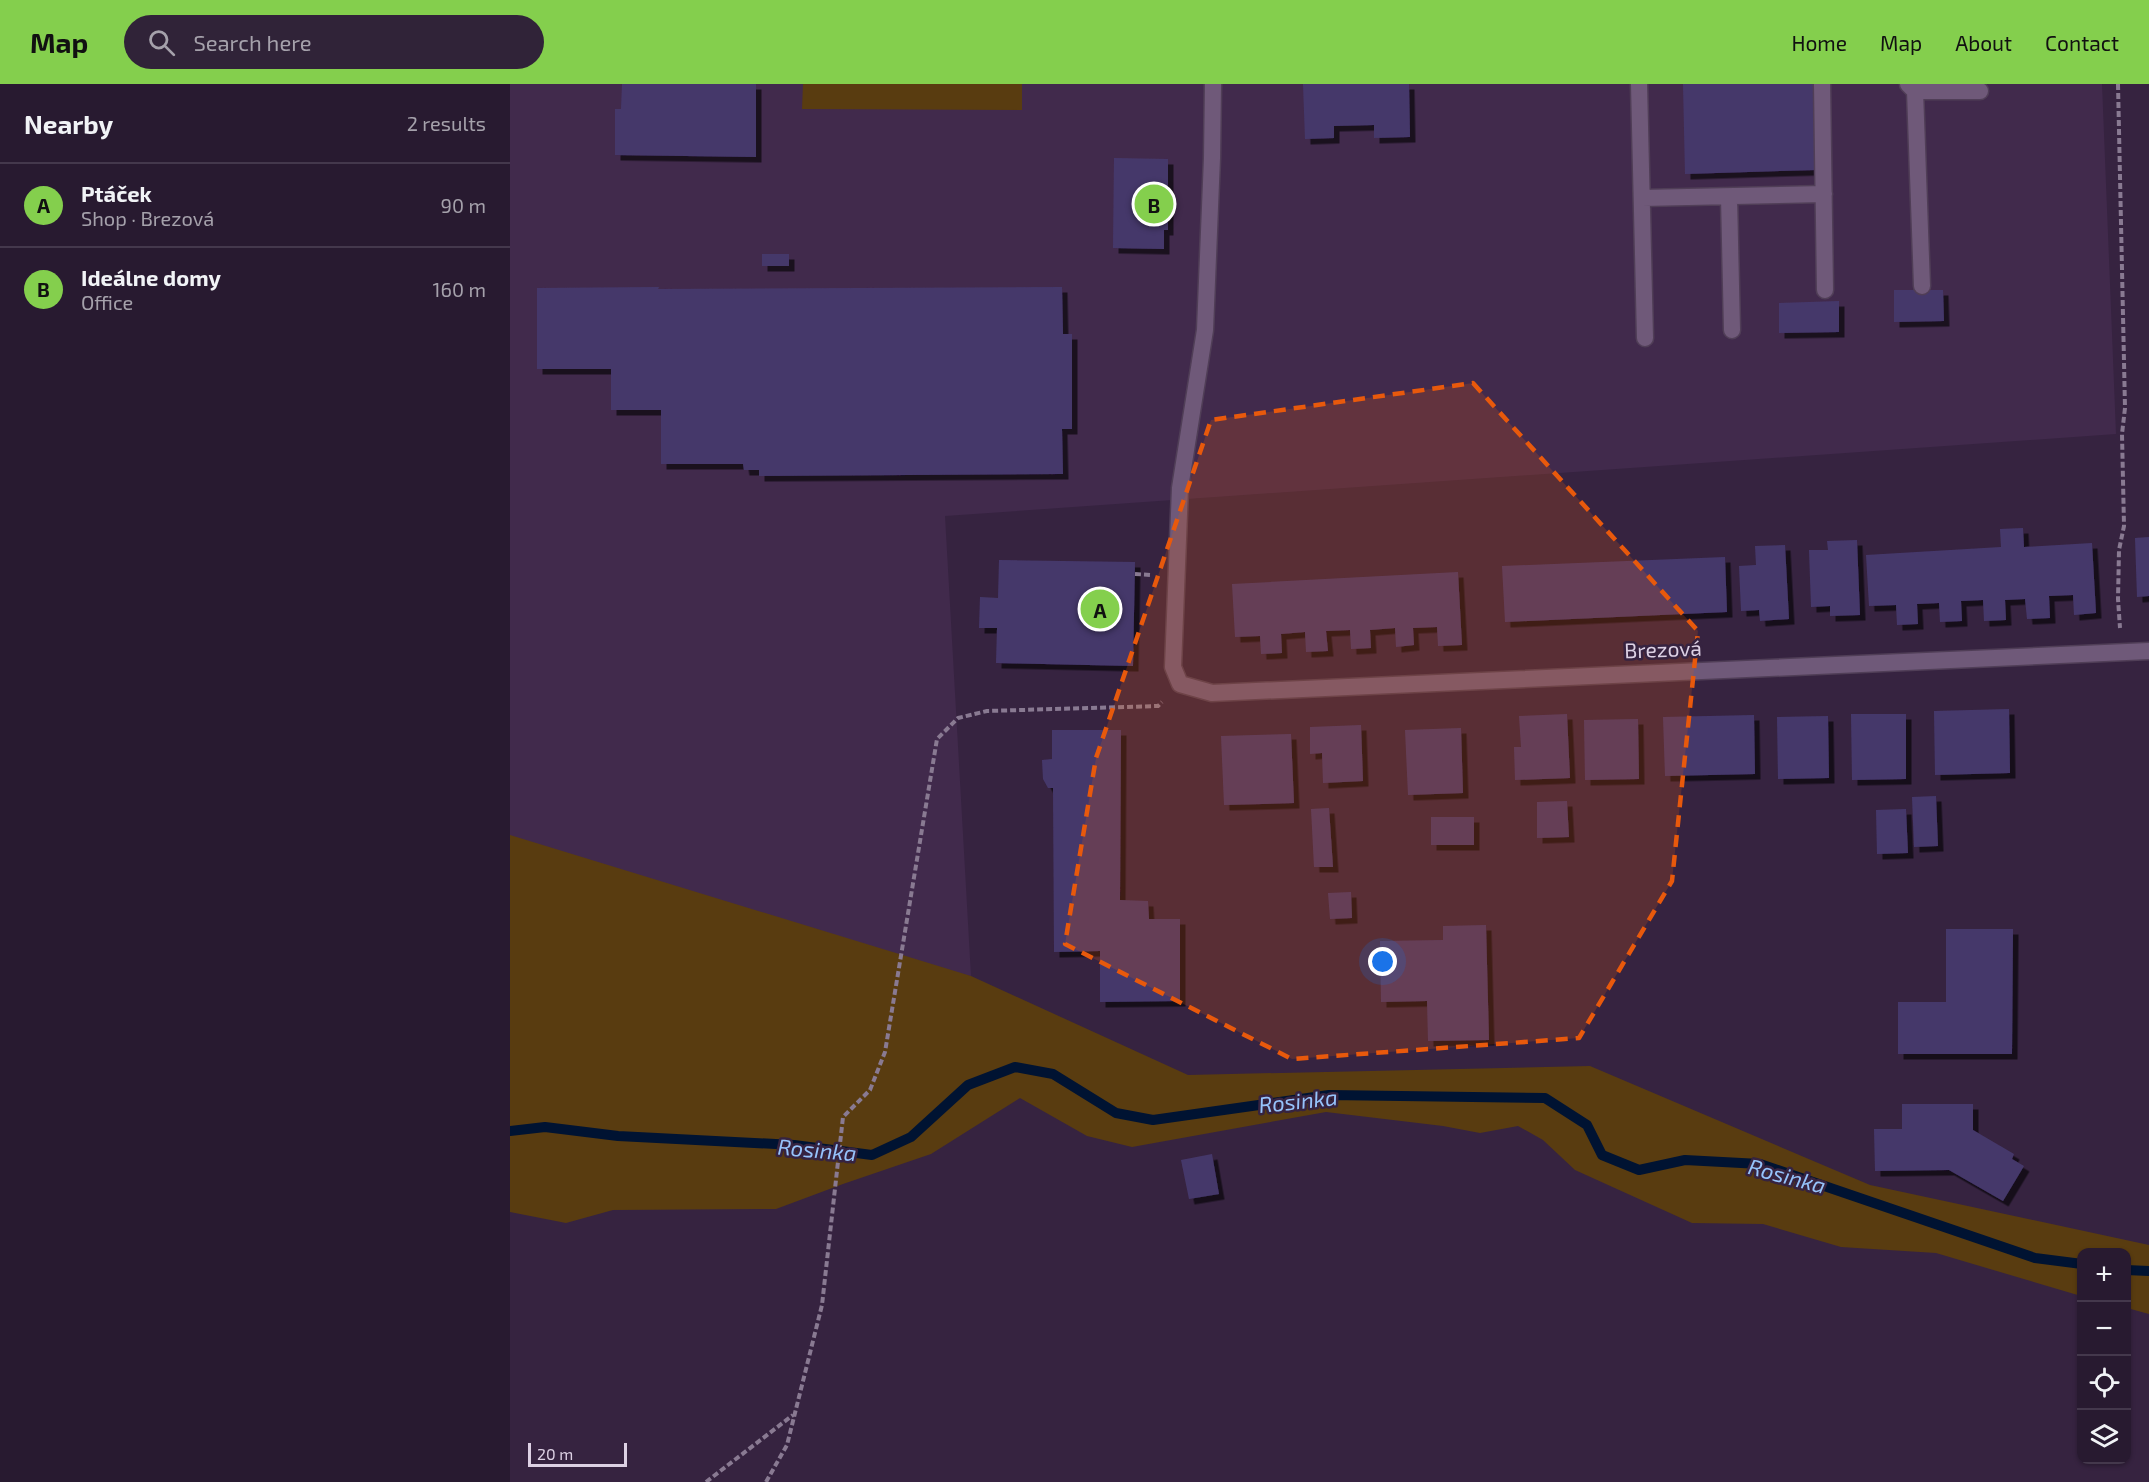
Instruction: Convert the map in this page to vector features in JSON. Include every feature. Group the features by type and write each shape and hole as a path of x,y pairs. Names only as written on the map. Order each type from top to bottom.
{"street":[{"path":"1180,684 1173,667 1177,526 1180,488 1206,330 1213,84"},
{"path":"1639,84 1645,338"},
{"path":"1822,84 1825,290"},
{"path":"1922,286 1912,87 1980,91"},
{"path":"1642,198 1824,194"},
{"path":"1729,197 1732,330"},
{"name":"Brezová","path":"1180,684 1212,693 2149,651"}],"path":[{"path":"2118,84 2125,408 2122,434 2124,526 2119,550 2118,599 2122,652"},
{"path":"766,1482 787,1445 822,1305 843,1117 870,1090 885,1052 937,740 958,718 987,711 1158,706 1180,684"},
{"path":"706,1482 794,1414"}],"highlighted area":[{"path":"1473,383 1698,631 1672,881 1579,1038 1292,1059 1065,944 1096,758 1211,420"}],"shaded area":[{"path":"510,84 2102,84 2116,434 945,516 971,976 510,887"},
{"path":"803,84 1022,84 1022,110 802,109"},
{"path":"510,835 971,976 1188,1075 1590,1066 1870,1185 2149,1245 2149,1314 2131,1309 2131,1248 2077,1248 2077,1295 1936,1253 1841,1247 1763,1224 1692,1223 1575,1170 1543,1140 1518,1126 1480,1133 1443,1126 1326,1112 1132,1147 1087,1136 1020,1098 931,1154 776,1209 613,1210 566,1223 510,1212"}],"building":[{"path":"622,84 756,84 756,157 615,155 615,109 621,109"},
{"path":"1303,84 1409,84 1410,137 1374,138 1374,125 1334,126 1334,138 1305,139"},
{"path":"1683,84 1814,84 1816,170 1685,174"},
{"path":"1114,158 1168,159 1168,230 1164,230 1164,249 1113,248"},
{"path":"762,254 789,254 789,266 762,266"},
{"path":"659,287 658,289 1062,287 1063,334 1072,334 1072,429 1062,429 1063,474 759,476 759,470 744,470 743,464 661,464 661,410 611,410 611,369 537,369 537,288"},
{"path":"1894,290 1943,290 1944,321 1894,322"},
{"path":"1839,301 1839,332 1779,333 1779,303"},
{"path":"2023,528 2024,547 2092,543 2096,613 2074,615 2073,595 2049,596 2050,618 2027,619 2025,599 2005,600 2006,620 1984,621 1983,600 1961,601 1962,621 1940,622 1939,603 1917,604 1918,624 1897,625 1896,605 1869,606 1866,555 2001,547 2000,529"},
{"path":"2149,537 2149,596 2137,597 2135,538"},
{"path":"1857,540 1860,615 1830,616 1830,606 1811,607 1809,550 1828,550 1827,541"},
{"path":"1785,545 1789,619 1760,621 1759,610 1741,611 1739,566 1756,565 1755,546"},
{"path":"1725,557 1727,612 1505,622 1502,566"},
{"path":"999,560 1135,562 1133,666 996,663 997,628 979,628 980,597 998,598"},
{"path":"1458,572 1462,645 1438,646 1437,627 1413,628 1414,645 1396,647 1395,628 1370,630 1371,648 1351,649 1350,630 1326,631 1328,651 1306,652 1305,632 1281,634 1282,653 1261,654 1260,636 1235,637 1232,584"},
{"path":"2009,709 2010,773 1935,775 1934,711"},
{"path":"1567,714 1570,778 1515,780 1514,747 1521,747 1519,716"},
{"path":"1851,714 1906,714 1906,779 1852,780"},
{"path":"1754,715 1755,774 1665,776 1663,717"},
{"path":"1828,716 1829,778 1778,779 1777,717"},
{"path":"1638,719 1639,779 1585,780 1584,720"},
{"path":"1361,725 1363,781 1323,783 1322,753 1310,754 1310,727"},
{"path":"1461,728 1463,793 1408,795 1405,730"},
{"path":"1052,730 1121,730 1120,900 1148,901 1149,919 1180,919 1180,1001 1100,1002 1100,951 1054,952 1053,788 1048,788 1043,779 1042,760 1052,759"},
{"path":"1291,734 1294,803 1224,805 1221,736"},
{"path":"1936,796 1938,846 1914,847 1912,797"},
{"path":"1567,801 1569,837 1537,838 1537,802"},
{"path":"1329,808 1333,867 1314,867 1311,809"},
{"path":"1906,809 1908,853 1877,854 1876,810"},
{"path":"1431,817 1474,817 1474,845 1431,845"},
{"path":"1351,892 1352,918 1330,919 1328,893"},
{"path":"1486,925 1489,1040 1428,1041 1427,1001 1381,1002 1380,941 1443,940 1443,926"},
{"path":"1946,929 2013,929 2012,1054 1898,1054 1898,1002 1946,1002"},
{"path":"1902,1104 1973,1104 1973,1130 2014,1154 2012,1159 2024,1166 2003,1201 1949,1170 1875,1171 1874,1129 1902,1129"},
{"path":"1212,1154 1219,1194 1189,1199 1181,1160"}],"waterway":[{"name":"Rosinka","path":"510,1131 545,1127 618,1136 794,1145 872,1155 911,1137 968,1085 1015,1067 1053,1074 1116,1113 1153,1120 1329,1095 1545,1098 1587,1125 1602,1155 1639,1170 1685,1160 1760,1164 2035,1258 2077,1263"},
{"name":"Rosinka","path":"2131,1270 2149,1271"}],"place":[{"name":"Ideálne domy","path":"1154,204"},
{"name":"Ptáček","path":"1100,609"}]}
